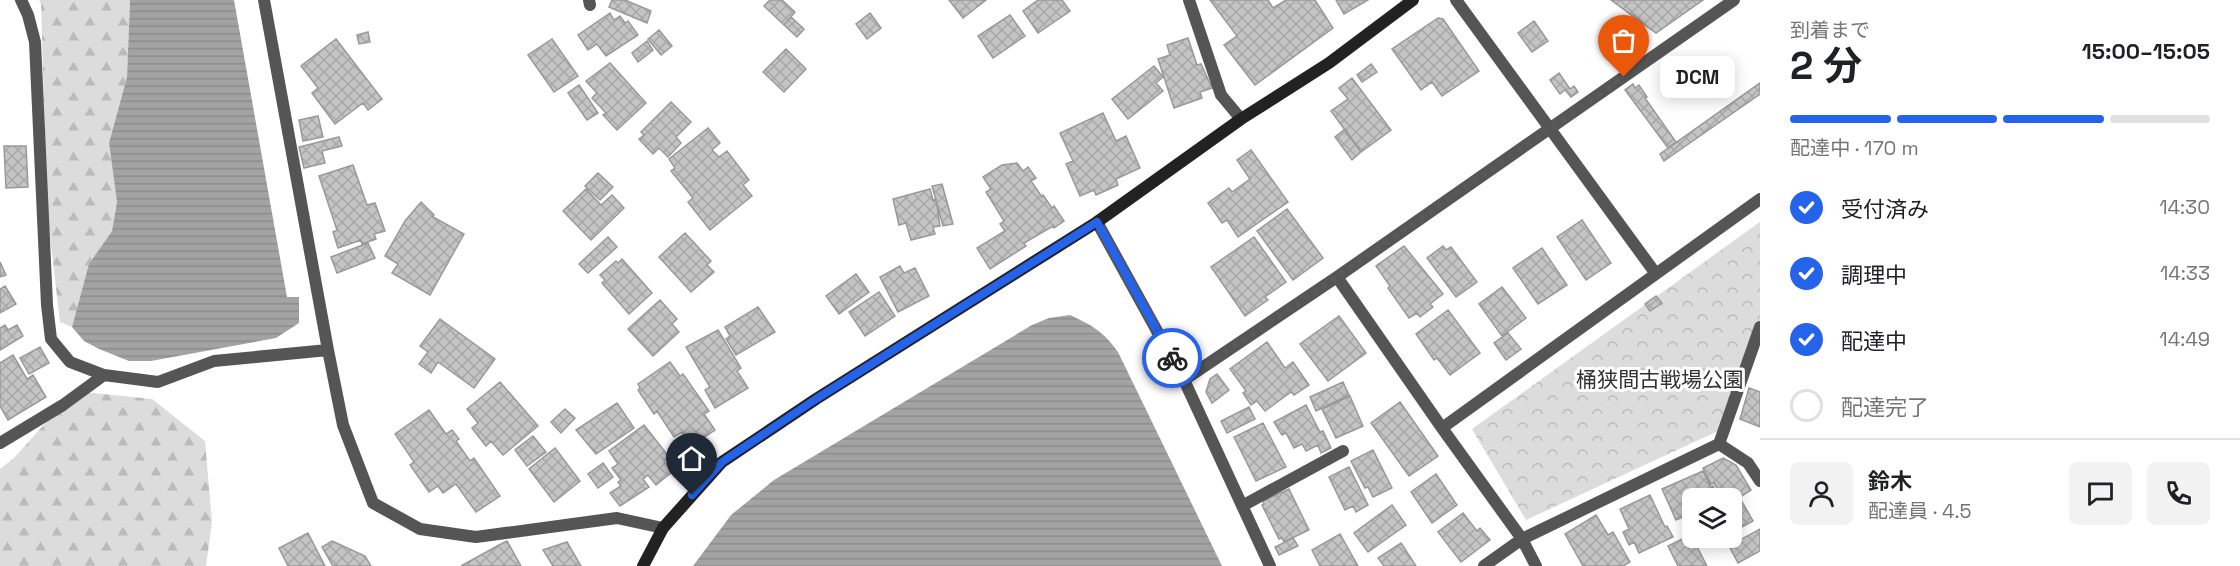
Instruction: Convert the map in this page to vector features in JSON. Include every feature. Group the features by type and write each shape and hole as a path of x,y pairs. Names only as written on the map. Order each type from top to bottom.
{"street":[{"path":"21,0 28,15 35,42 47,305 51,339 70,362 104,375 158,382 214,361 328,350"},
{"path":"264,0 343,425 373,503 420,529 476,537 618,518 663,528"},
{"path":"1189,0 1221,96 1241,119"},
{"path":"643,566 663,528 722,462 816,399 1097,222 1241,119 1329,63 1413,0"},
{"path":"1456,0 1656,274"},
{"path":"1184,380 1337,277 1734,0"},
{"path":"1442,428 1760,199"},
{"path":"1097,222 1184,380 1270,566"},
{"path":"1337,277 1522,539 1536,566"},
{"path":"1484,566 1522,539 1719,444 1760,327"},
{"path":"0,443 63,405 104,375"},
{"path":"1719,444 1748,463 1760,481"},
{"path":"1242,506 1342,451"}],"green space":[{"path":"39,0 130,0 127,77 109,143 117,202 112,231 89,265 72,327 60,322 47,211 41,3"},
{"name":"桶狭間古戦場公園","path":"1760,222 1760,321 1718,431 1526,520 1472,429"},
{"path":"74,391 152,399 205,441 212,522 206,566 0,566 0,469 14,458"}],"shaded area":[{"path":"130,0 234,0 287,297 299,297 299,323 276,338 151,361 129,361 84,341 72,327 89,264 112,231 117,202 109,143 127,77"},
{"path":"1070,315 1097,330 1118,352 1222,566 693,566 731,515 774,480 1032,325 1049,318"}],"building":[{"path":"612,0 625,0 651,11 647,23 609,7"},
{"path":"770,0 782,0 795,12 784,25 764,6"},
{"path":"949,0 986,0 963,18"},
{"path":"1038,0 1062,0 1070,11 1038,33 1023,11"},
{"path":"1210,0 1268,0 1273,8 1286,0 1315,0 1333,28 1255,85 1224,45 1237,36"},
{"path":"1336,0 1368,0 1344,14"},
{"path":"1611,0 1703,0 1656,33"},
{"path":"610,13 614,20 620,16 625,23 628,21 638,35 606,56 597,44 588,50 578,35"},
{"path":"870,13 881,28 867,39 856,24"},
{"path":"1010,15 1025,36 993,58 978,36"},
{"path":"791,17 804,29 797,37 784,25"},
{"path":"1438,18 1443,19 1479,71 1442,96 1432,82 1421,90 1392,49"},
{"path":"1534,21 1548,41 1532,52 1518,33"},
{"path":"659,30 672,46 661,55 648,39"},
{"path":"368,32 370,42 359,44 357,35"},
{"path":"1188,38 1197,65 1201,64 1212,88 1200,92 1202,98 1174,108 1158,59 1170,55 1167,45"},
{"path":"336,39 382,99 368,110 363,103 335,124 312,93 318,88 301,66"},
{"path":"552,39 578,76 554,92 528,55"},
{"path":"647,41 653,50 638,62 632,53"},
{"path":"786,49 806,69 784,92 763,72"},
{"path":"610,63 646,103 617,130 592,98 597,93 586,81"},
{"path":"1371,64 1377,72 1362,82 1357,75"},
{"path":"1154,66 1163,77 1156,83 1163,91 1128,119 1112,99"},
{"path":"1559,73 1570,89 1574,86 1578,92 1571,97 1565,90 1560,94 1550,80"},
{"path":"1352,78 1391,130 1361,152 1331,111 1348,99 1339,88"},
{"path":"1760,83 1760,94 1664,161 1660,154"},
{"path":"1633,84 1635,88 1639,85 1647,97 1645,98 1676,142 1668,148 1625,90"},
{"path":"579,85 598,113 587,120 568,93"},
{"path":"671,102 691,122 676,137 681,143 668,157 659,148 653,154 639,139 644,135 641,132"},
{"path":"1103,113 1116,141 1126,136 1140,168 1116,179 1118,185 1096,195 1094,190 1080,196 1066,164 1073,161 1060,133"},
{"path":"318,116 323,137 303,141 299,120"},
{"path":"708,128 720,143 712,150 719,157 727,151 749,180 743,185 752,196 710,230 688,202 693,198 671,171 675,168 669,159"},
{"path":"1345,129 1361,152 1352,160 1335,137"},
{"path":"339,137 342,146 322,151 325,163 304,168 299,147"},
{"path":"4,146 26,146 28,187 6,188"},
{"path":"1251,150 1288,202 1238,237 1227,220 1222,223 1208,203 1229,188 1232,192 1250,179 1237,160"},
{"path":"1017,163 1023,171 1028,167 1036,178 1031,181 1052,208 1054,206 1064,221 1024,243 1026,246 990,269 977,248 1005,231 1000,224 1004,221 986,192 991,189 983,177 1002,165"},
{"path":"353,165 367,205 375,203 385,231 374,234 376,239 362,244 361,240 338,248 333,232 337,230 319,176"},
{"path":"598,173 613,187 600,200 585,186"},
{"path":"942,184 953,224 943,226 932,186"},
{"path":"586,189 601,205 612,195 624,208 591,240 563,211"},
{"path":"930,189 933,200 936,199 940,226 933,227 935,234 911,240 906,223 899,225 893,199"},
{"path":"421,202 434,215 433,217 464,234 430,295 392,273 398,264 385,256 405,221"},
{"path":"1287,209 1323,258 1293,280 1257,231"},
{"path":"1582,220 1611,263 1586,280 1557,237"},
{"path":"685,233 711,261 707,265 714,272 691,292 659,257"},
{"path":"608,237 617,247 588,273 579,264"},
{"path":"1254,237 1286,282 1265,297 1268,300 1245,316 1211,267"},
{"path":"368,243 375,258 337,273 331,257"},
{"path":"1404,246 1443,294 1430,304 1433,307 1420,317 1417,313 1409,318 1376,266"},
{"path":"1443,246 1446,250 1451,247 1477,282 1456,297 1427,258"},
{"path":"1542,248 1567,285 1538,304 1513,268"},
{"path":"622,259 652,293 629,314 602,283 605,280 600,275 616,261 618,263"},
{"path":"0,262 6,275 0,277"},
{"path":"900,266 904,273 915,268 929,296 898,312 880,277"},
{"path":"856,274 869,292 839,314 826,296"},
{"path":"5,286 16,304 0,313 0,289"},
{"path":"1502,287 1526,318 1502,336 1479,304"},
{"path":"879,292 895,316 865,336 849,312"},
{"path":"1656,296 1662,303 1650,311 1645,304"},
{"path":"660,300 677,319 672,324 679,332 653,356 628,329"},
{"path":"758,307 775,332 736,355 726,339 730,336 725,327"},
{"path":"1448,310 1480,353 1450,375 1437,358 1434,360 1416,334"},
{"path":"1339,316 1366,353 1328,381 1300,344"},
{"path":"440,319 495,359 474,388 438,362 431,373 419,364 428,352 420,346"},
{"path":"5,325 8,330 17,325 23,336 0,350 0,328"},
{"path":"718,330 741,368 737,371 748,388 715,408 705,390 710,387 686,347"},
{"path":"1508,333 1521,349 1506,360 1494,343"},
{"path":"1267,342 1285,368 1293,362 1309,385 1294,395 1291,392 1265,411 1257,401 1251,405 1243,393 1246,391 1230,369"},
{"path":"40,347 49,363 29,374 20,358"},
{"path":"13,355 27,379 33,375 46,397 8,420 0,406 0,363"},
{"path":"670,362 680,376 683,374 709,411 704,414 715,430 691,446 682,432 674,437 657,411 654,414 638,390 640,388 638,384"},
{"path":"1217,374 1229,390 1212,403 1206,392 1210,379"},
{"path":"500,382 538,426 503,455 491,441 486,446 472,428 478,423 467,409"},
{"path":"1343,382 1349,395 1316,411 1310,397"},
{"path":"1749,388 1760,392 1760,427 1740,419"},
{"path":"1350,396 1363,426 1336,438 1322,409"},
{"path":"1400,402 1438,456 1409,476 1371,423"},
{"path":"617,403 634,428 596,454 576,430"},
{"path":"1306,405 1331,448 1321,453 1318,445 1306,451 1302,444 1294,448 1286,433 1282,435 1274,422"},
{"path":"1249,407 1255,419 1227,433 1221,421"},
{"path":"565,409 575,418 561,433 551,422"},
{"path":"429,410 446,434 452,430 459,439 456,441 470,461 474,458 500,496 476,512 456,484 443,493 438,486 429,492 410,465 414,462 395,434"},
{"path":"1263,423 1286,467 1256,481 1234,437"},
{"path":"644,425 669,457 664,461 672,472 656,485 648,475 643,479 649,487 620,506 610,493 621,486 618,482 621,480 612,468 618,464 609,451"},
{"path":"533,436 546,452 527,466 515,450"},
{"path":"555,448 580,481 554,502 529,469"},
{"path":"1373,450 1392,488 1373,497 1368,487 1365,488 1351,461"},
{"path":"1723,458 1736,465 1751,490 1742,496 1742,488 1717,488 1714,483 1711,484 1703,468"},
{"path":"603,463 613,477 598,488 588,474"},
{"path":"1349,467 1368,505 1356,512 1353,506 1345,510 1329,477"},
{"path":"1703,471 1711,487 1714,488 1682,488 1682,517 1676,520 1662,489"},
{"path":"1436,474 1457,505 1432,523 1411,492"},
{"path":"1289,489 1309,530 1284,542 1282,538 1279,539 1262,505 1263,501"},
{"path":"1650,495 1665,527 1667,526 1673,537 1639,553 1634,542 1629,545 1623,532 1629,529 1620,509"},
{"path":"1742,502 1753,521 1742,527"},
{"path":"1392,505 1406,525 1368,552 1354,533"},
{"path":"1463,513 1477,531 1480,528 1490,540 1461,562 1438,532"},
{"path":"1596,515 1608,535 1613,532 1630,562 1623,566 1583,566 1565,534"},
{"path":"1760,529 1760,551 1738,563 1730,548 1742,548 1742,539"},
{"path":"308,533 325,566 288,566 279,548"},
{"path":"1340,534 1358,566 1320,566 1312,550"},
{"path":"1293,538 1298,546 1279,555 1275,547"},
{"path":"1682,539 1682,548 1698,548 1707,566 1678,566 1668,546"},
{"path":"332,541 365,556 371,566 333,566 322,547"},
{"path":"507,541 521,566 461,566 499,545"},
{"path":"567,542 581,566 553,566 543,550"},
{"path":"1401,543 1416,566 1384,566 1378,558"}],"way so far":[{"path":"1172,358 1184,380 1337,277 1624,77"}],"place":[{"name":"DCM","path":"1624,77"}],"route":[{"path":"692,495 722,462 816,399 1097,222 1172,358"}]}
